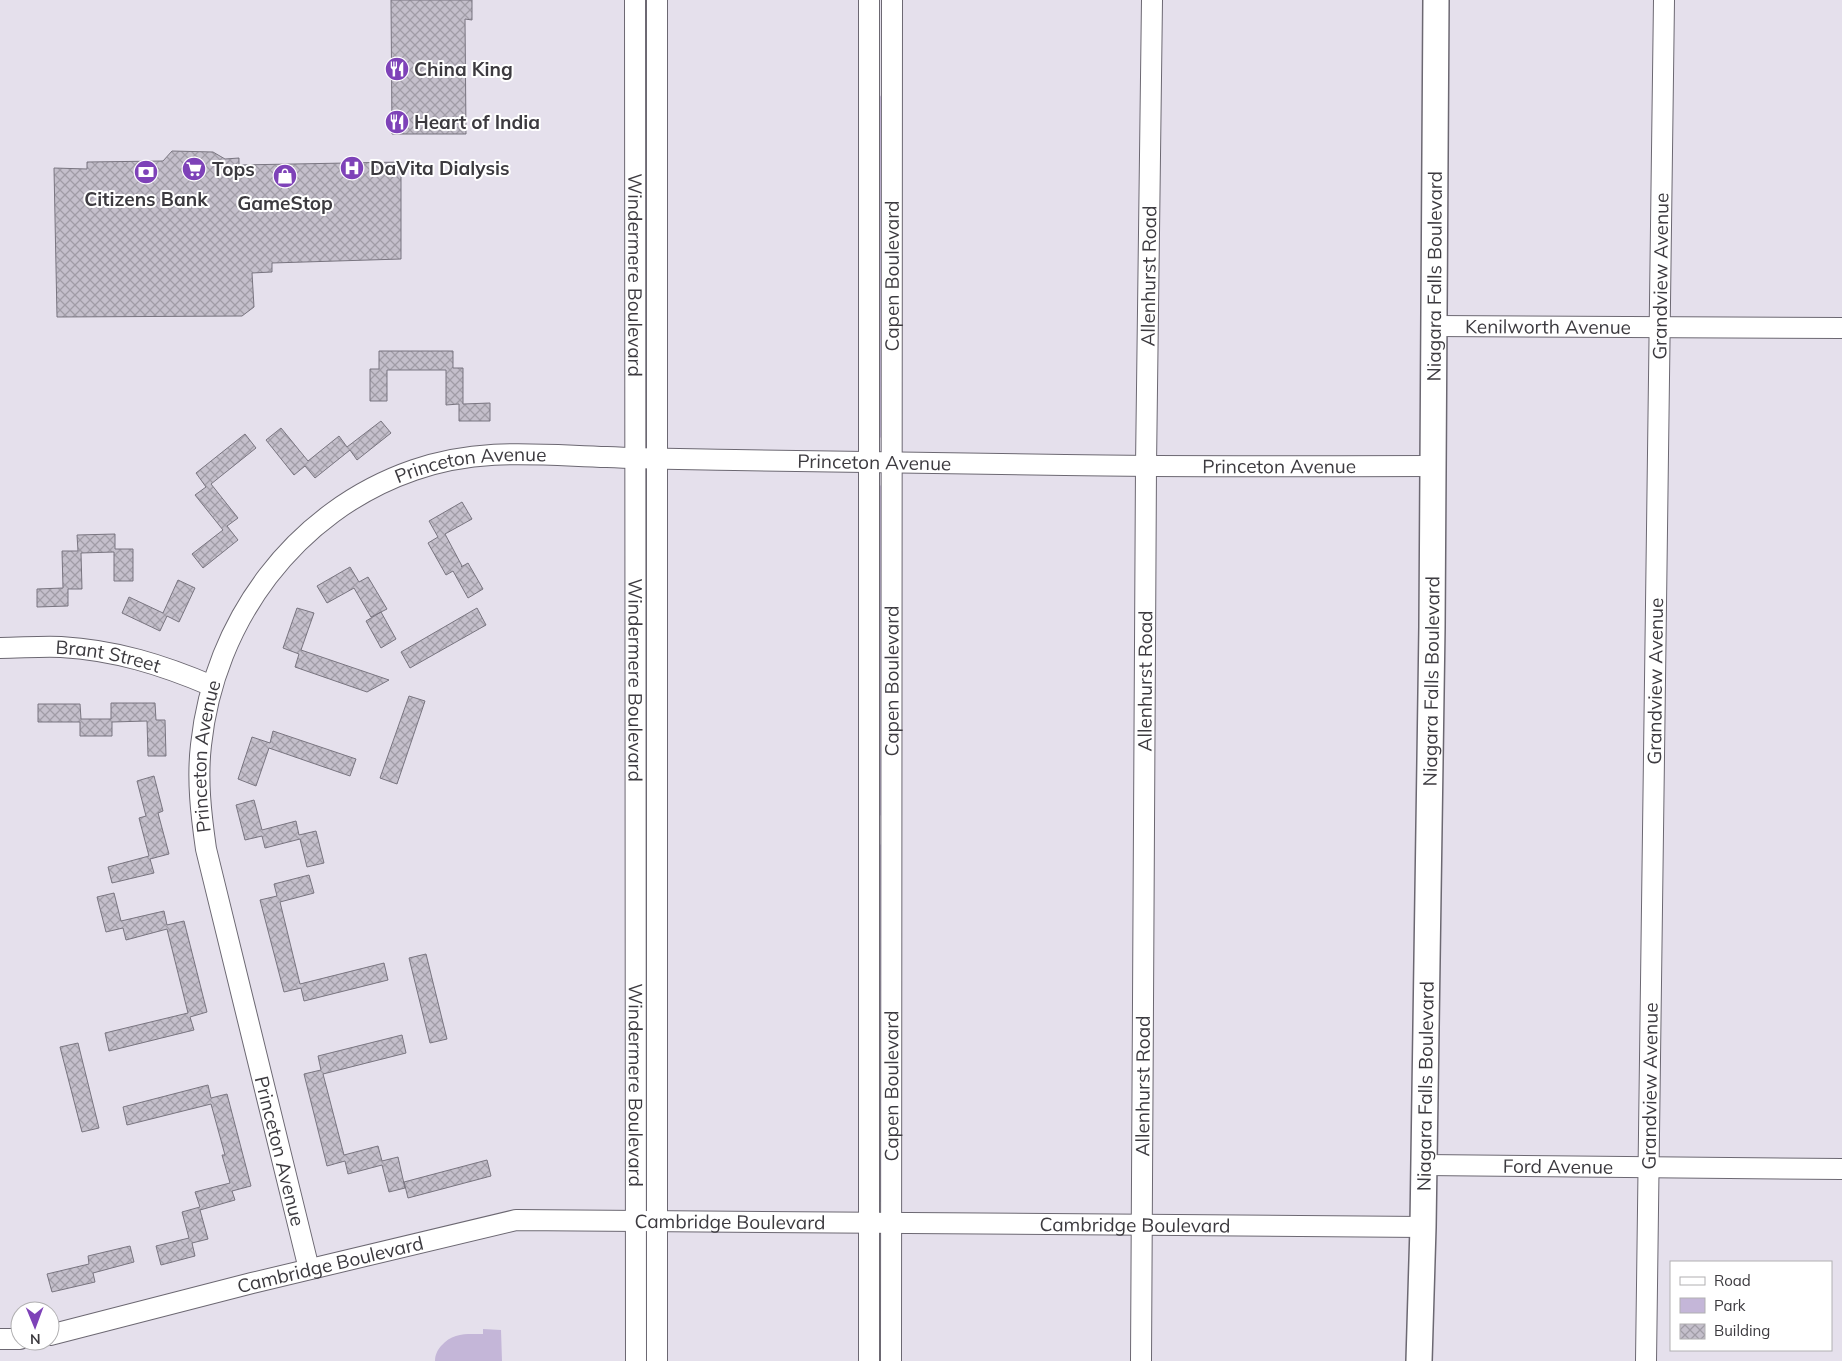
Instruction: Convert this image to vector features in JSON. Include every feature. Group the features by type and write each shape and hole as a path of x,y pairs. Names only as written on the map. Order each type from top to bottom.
{"main road":[{"name":"Niagara Falls Boulevard","path":"1419,1361 1423,1227 1432,627 1436,0"}],"street":[{"name":"Windermere Boulevard","path":"635,0 636,1361"},
{"name":"Windermere Boulevard","path":"657,0 657,1361"},
{"name":"Capen Boulevard","path":"869,0 869,1361"},
{"name":"Capen Boulevard","path":"890,1361 892,0"},
{"name":"Allenhurst Road","path":"1141,1361 1146,466 1152,0"},
{"name":"Grandview Avenue","path":"1646,1361 1664,0"},
{"name":"Kenilworth Avenue","path":"1434,326 1842,328"},
{"name":"Princeton Avenue","path":"309,1269 206,849 199,779 201,744 212,686 228,643 241,616 260,586 280,560 328,516 355,498 414,470 445,461 477,455 504,453 657,459 1146,466 1432,466"},
{"name":"Brant Street","path":"0,648 61,647 100,651 138,659 176,671 212,686"},
{"name":"Ford Avenue","path":"1424,1165 1842,1169"},
{"name":"Cambridge Boulevard","path":"60,1332 309,1269 516,1220 1423,1227"}],"green space":[{"path":"642,0 651,0 649,185 643,185"},
{"path":"882,94 884,95 883,437 881,438 878,435 879,98"},
{"path":"649,209 650,423 646,424 643,423 643,210"},
{"path":"881,485 883,486 883,816 879,815 878,488"},
{"path":"643,492 649,492 648,701 645,702"},
{"path":"881,844 883,845 883,1202 878,1202 878,847"},
{"path":"483,1329 501,1330 502,1361 435,1361 438,1350 450,1338 461,1335 483,1334"}],"building":[{"path":"391,0 472,0 472,20 465,19 466,134 392,134"},
{"path":"172,151 213,152 225,159 239,158 239,165 401,162 401,259 272,263 272,272 252,273 254,307 242,316 57,317 54,168 87,169 87,162 163,161"},
{"path":"379,351 453,351 453,368 463,368 463,404 490,403 490,421 459,421 459,404 446,405 446,370 387,370 387,401 370,401 370,369 379,369"},
{"path":"381,421 391,433 357,460 350,450 315,478 305,466 294,475 266,440 281,428 308,461 339,436 347,447"},
{"path":"245,434 256,448 211,484 238,518 227,526 238,540 203,568 192,554 223,530 195,495 206,487 196,473"},
{"path":"462,502 472,519 445,534 461,567 468,563 483,589 468,598 453,571 446,575 428,543 438,537 429,521"},
{"path":"115,534 115,549 133,549 133,581 114,581 114,552 81,553 82,589 68,589 68,606 37,607 37,589 63,588 62,551 78,551 77,535"},
{"path":"350,567 359,582 368,577 387,609 371,617 354,588 327,603 317,586"},
{"path":"178,580 195,588 179,622 167,616 160,631 122,613 129,597 163,613"},
{"path":"297,608 314,613 301,650 389,680 367,692 295,667 299,654 283,648"},
{"path":"477,608 486,625 410,668 401,652"},
{"path":"381,612 396,639 381,648 366,621"},
{"path":"409,696 425,701 397,784 380,778"},
{"path":"111,703 155,703 156,720 165,720 166,756 148,756 147,721 112,722 112,736 80,736 80,722 38,722 38,704 80,704 81,719 111,719"},
{"path":"273,731 356,759 350,776 269,748 256,786 238,779 252,737 270,743"},
{"path":"154,776 163,811 158,813 169,854 150,859 154,873 112,883 108,867 149,856 139,818 146,816 137,781"},
{"path":"254,800 262,830 296,821 299,835 316,831 324,863 307,867 300,839 265,848 262,836 245,840 236,805"},
{"path":"309,875 314,893 280,902 300,984 384,963 388,980 304,1001 301,988 284,992 260,900 277,896 274,884"},
{"path":"114,893 121,921 164,911 167,925 184,921 207,1012 190,1017 194,1030 109,1051 105,1033 188,1013 167,929 126,940 123,928 106,932 97,897"},
{"path":"426,954 447,1039 430,1043 409,958"},
{"path":"402,1035 406,1053 323,1074 344,1155 378,1146 382,1161 398,1157 405,1188 389,1192 382,1165 348,1174 345,1161 327,1166 304,1074 321,1070 318,1056"},
{"path":"78,1043 99,1128 82,1132 60,1047"},
{"path":"208,1085 211,1098 227,1094 251,1186 232,1191 235,1200 200,1210 208,1239 192,1243 195,1256 161,1265 156,1246 189,1238 182,1212 200,1207 195,1192 230,1183 222,1155 225,1155 211,1104 127,1125 123,1107"},
{"path":"487,1160 491,1176 408,1198 404,1182"},
{"path":"130,1246 134,1262 93,1273 95,1282 52,1292 47,1274 89,1264 88,1256"}],"place":[{"name":"China King","path":"397,69"},
{"name":"Heart of India","path":"397,122"},
{"name":"DaVita Dialysis","path":"352,168"},
{"name":"Tops","path":"194,169"},
{"name":"Citizens Bank","path":"146,172"},
{"name":"GameStop","path":"285,176"}]}
